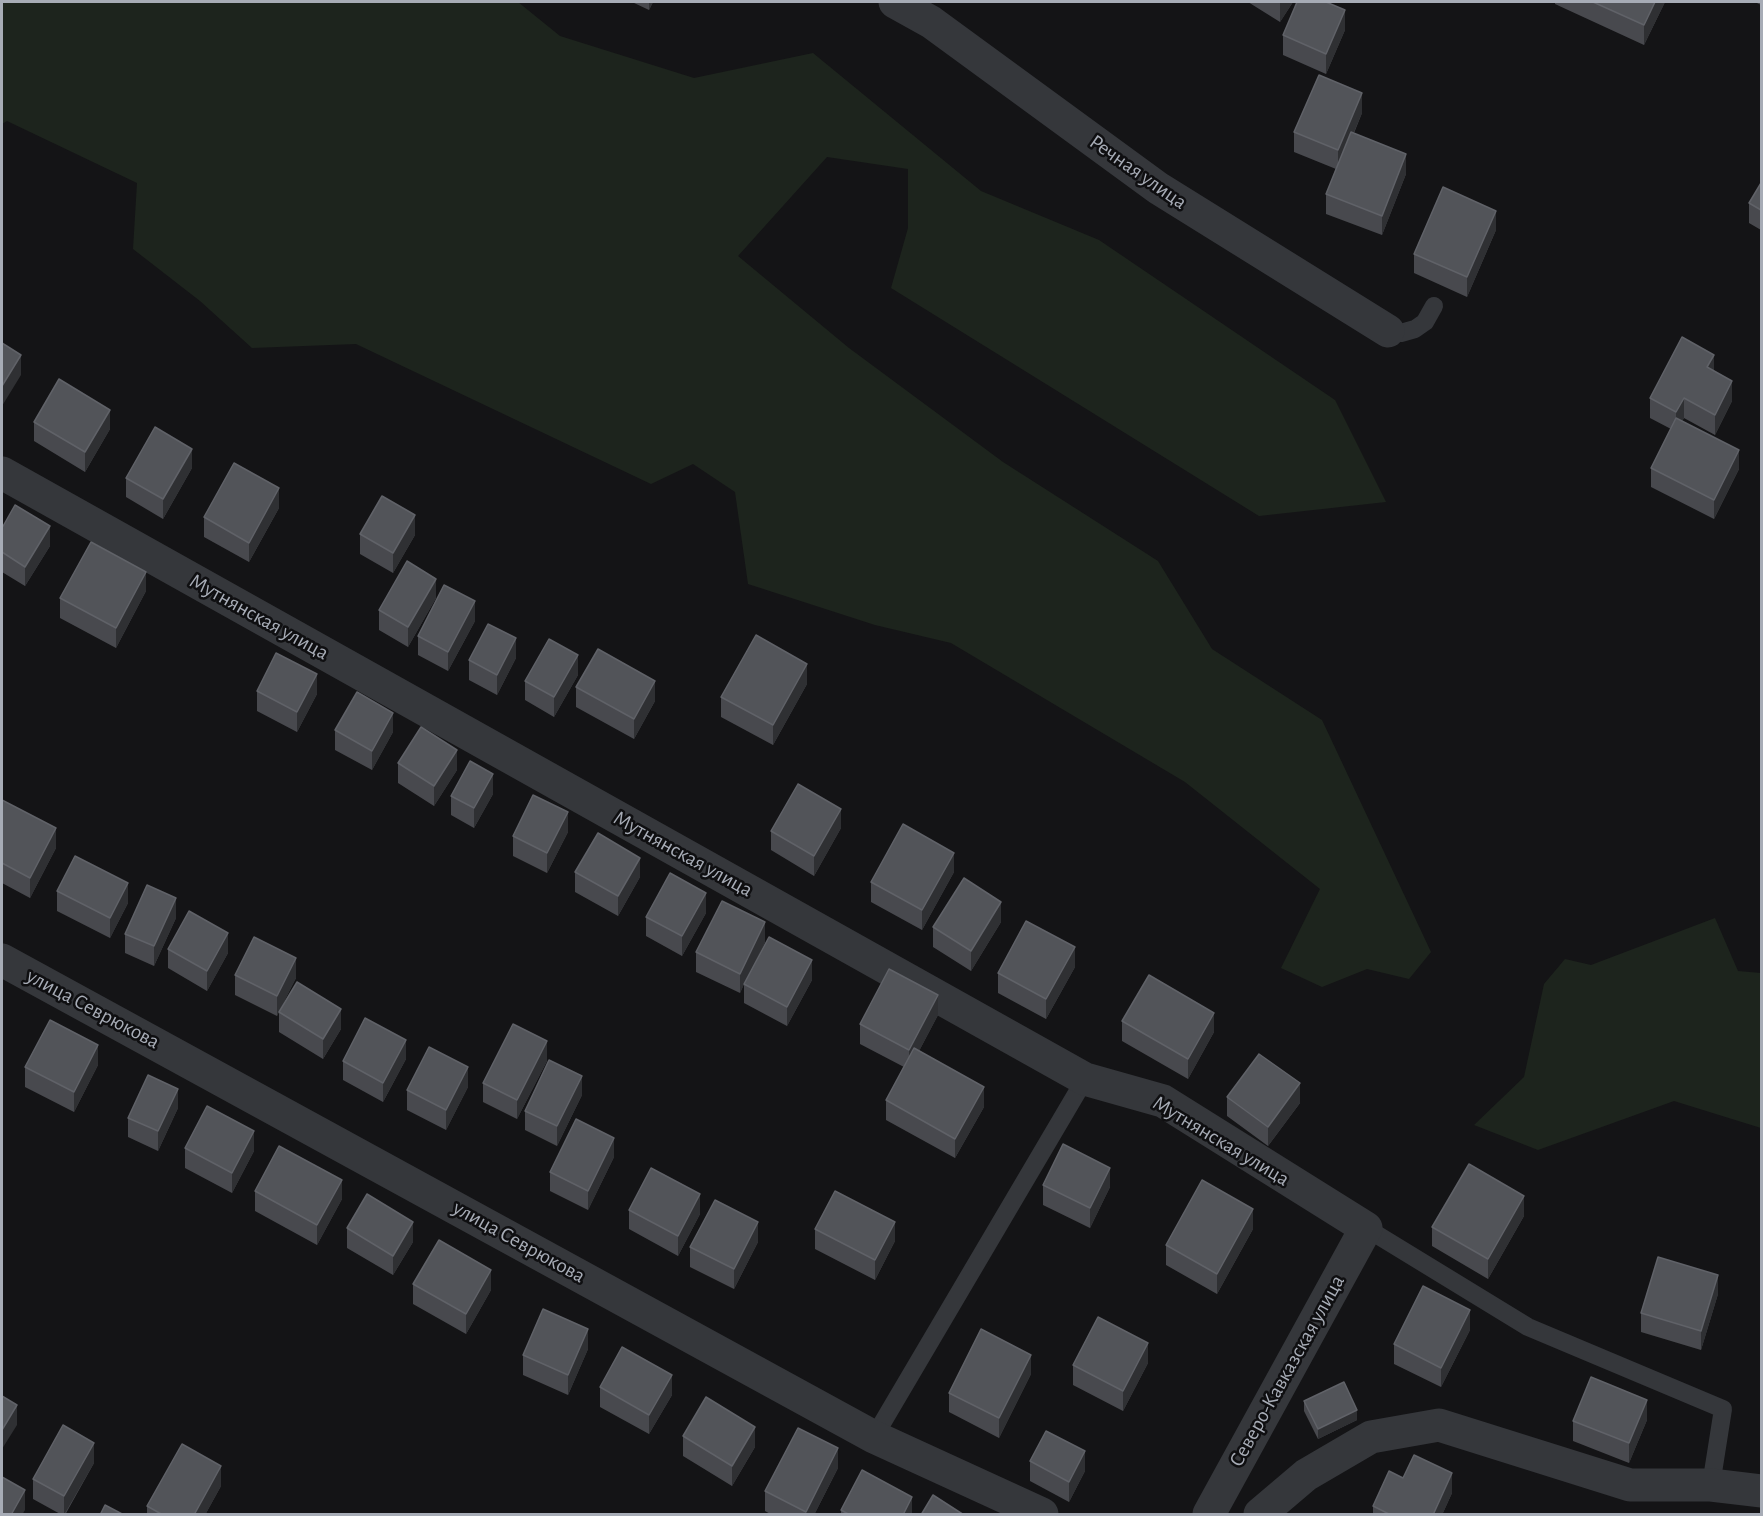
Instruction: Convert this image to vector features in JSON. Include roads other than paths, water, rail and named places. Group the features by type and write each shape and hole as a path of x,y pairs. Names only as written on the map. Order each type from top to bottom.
{"street":[{"name":"Речная улица","path":"894,2 931,22 1158,189 1388,331"},
{"name":"Мутнянская улица","path":"2,473 1085,1079 1163,1101 1366,1227"},
{"name":"улица Севрюкова","path":"2,960 874,1437 1042,1515"},
{"name":"Северо-Кавказская улица","path":"1209,1515 1366,1227"},
{"path":"1260,1515 1306,1475 1371,1437 1439,1425 1630,1485 1712,1485 1761,1491"}],"lane":[{"path":"1388,331 1401,333 1415,329 1425,322 1434,306"},
{"path":"874,1437 1085,1079"},
{"path":"1366,1227 1528,1327 1723,1409 1712,1485"}]}
